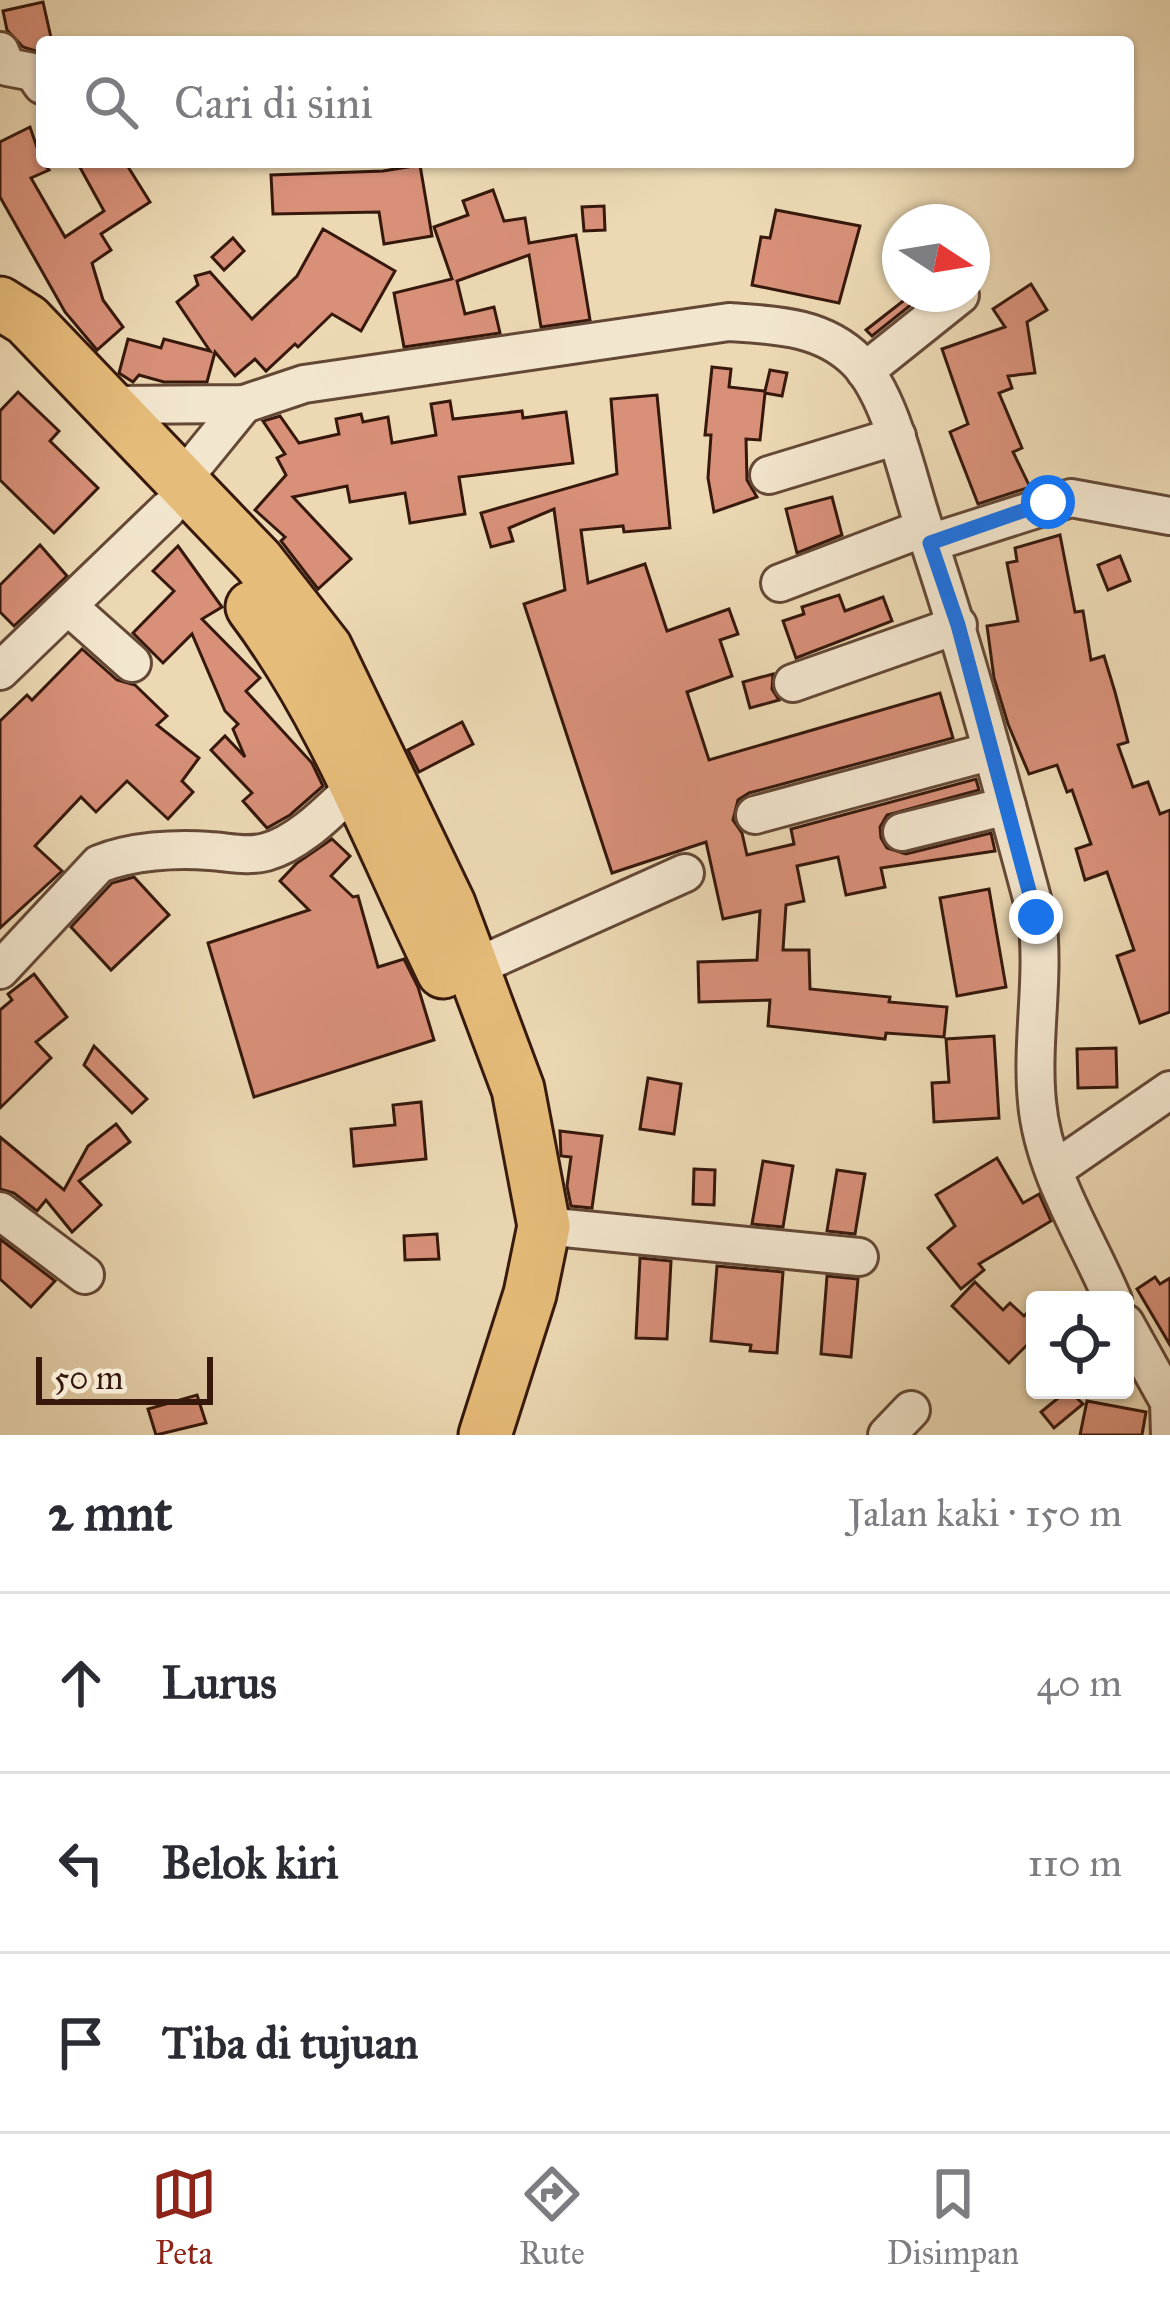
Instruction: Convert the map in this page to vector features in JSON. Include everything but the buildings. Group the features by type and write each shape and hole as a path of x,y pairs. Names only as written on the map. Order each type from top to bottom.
{"highway":[{"path":"6,326 108,405 225,572 289,627 326,649 449,904 518,1089 544,1226 530,1294 485,1435"},
{"path":"6,326 176,499"},
{"path":"289,627 356,786 458,1004 491,1111 510,1203 507,1284 462,1435"}],"street":[{"path":"0,51 7,67 36,77"},
{"path":"865,371 940,312"},
{"path":"108,405 244,404 304,384 729,322 816,333 855,359 897,436 958,625 1041,947 1036,1100 1042,1136 1109,1291"},
{"path":"0,671 176,499 195,464 244,404"},
{"path":"769,476 897,436"},
{"path":"780,583 1070,497 1170,516"},
{"path":"68,606 132,662"},
{"path":"793,683 958,625"},
{"path":"755,815 992,752"},
{"path":"0,970 99,863 184,849 248,855 270,852 317,821 356,786"},
{"path":"902,832 1007,806"},
{"path":"473,968 685,873"},
{"path":"1054,1170 1170,1090"},
{"path":"0,1211 86,1275"},
{"path":"544,1226 859,1257"},
{"path":"1134,1339 1169,1402 1170,1435"}],"route":[{"path":"1036,917 958,625 930,543 1048,502"}]}
